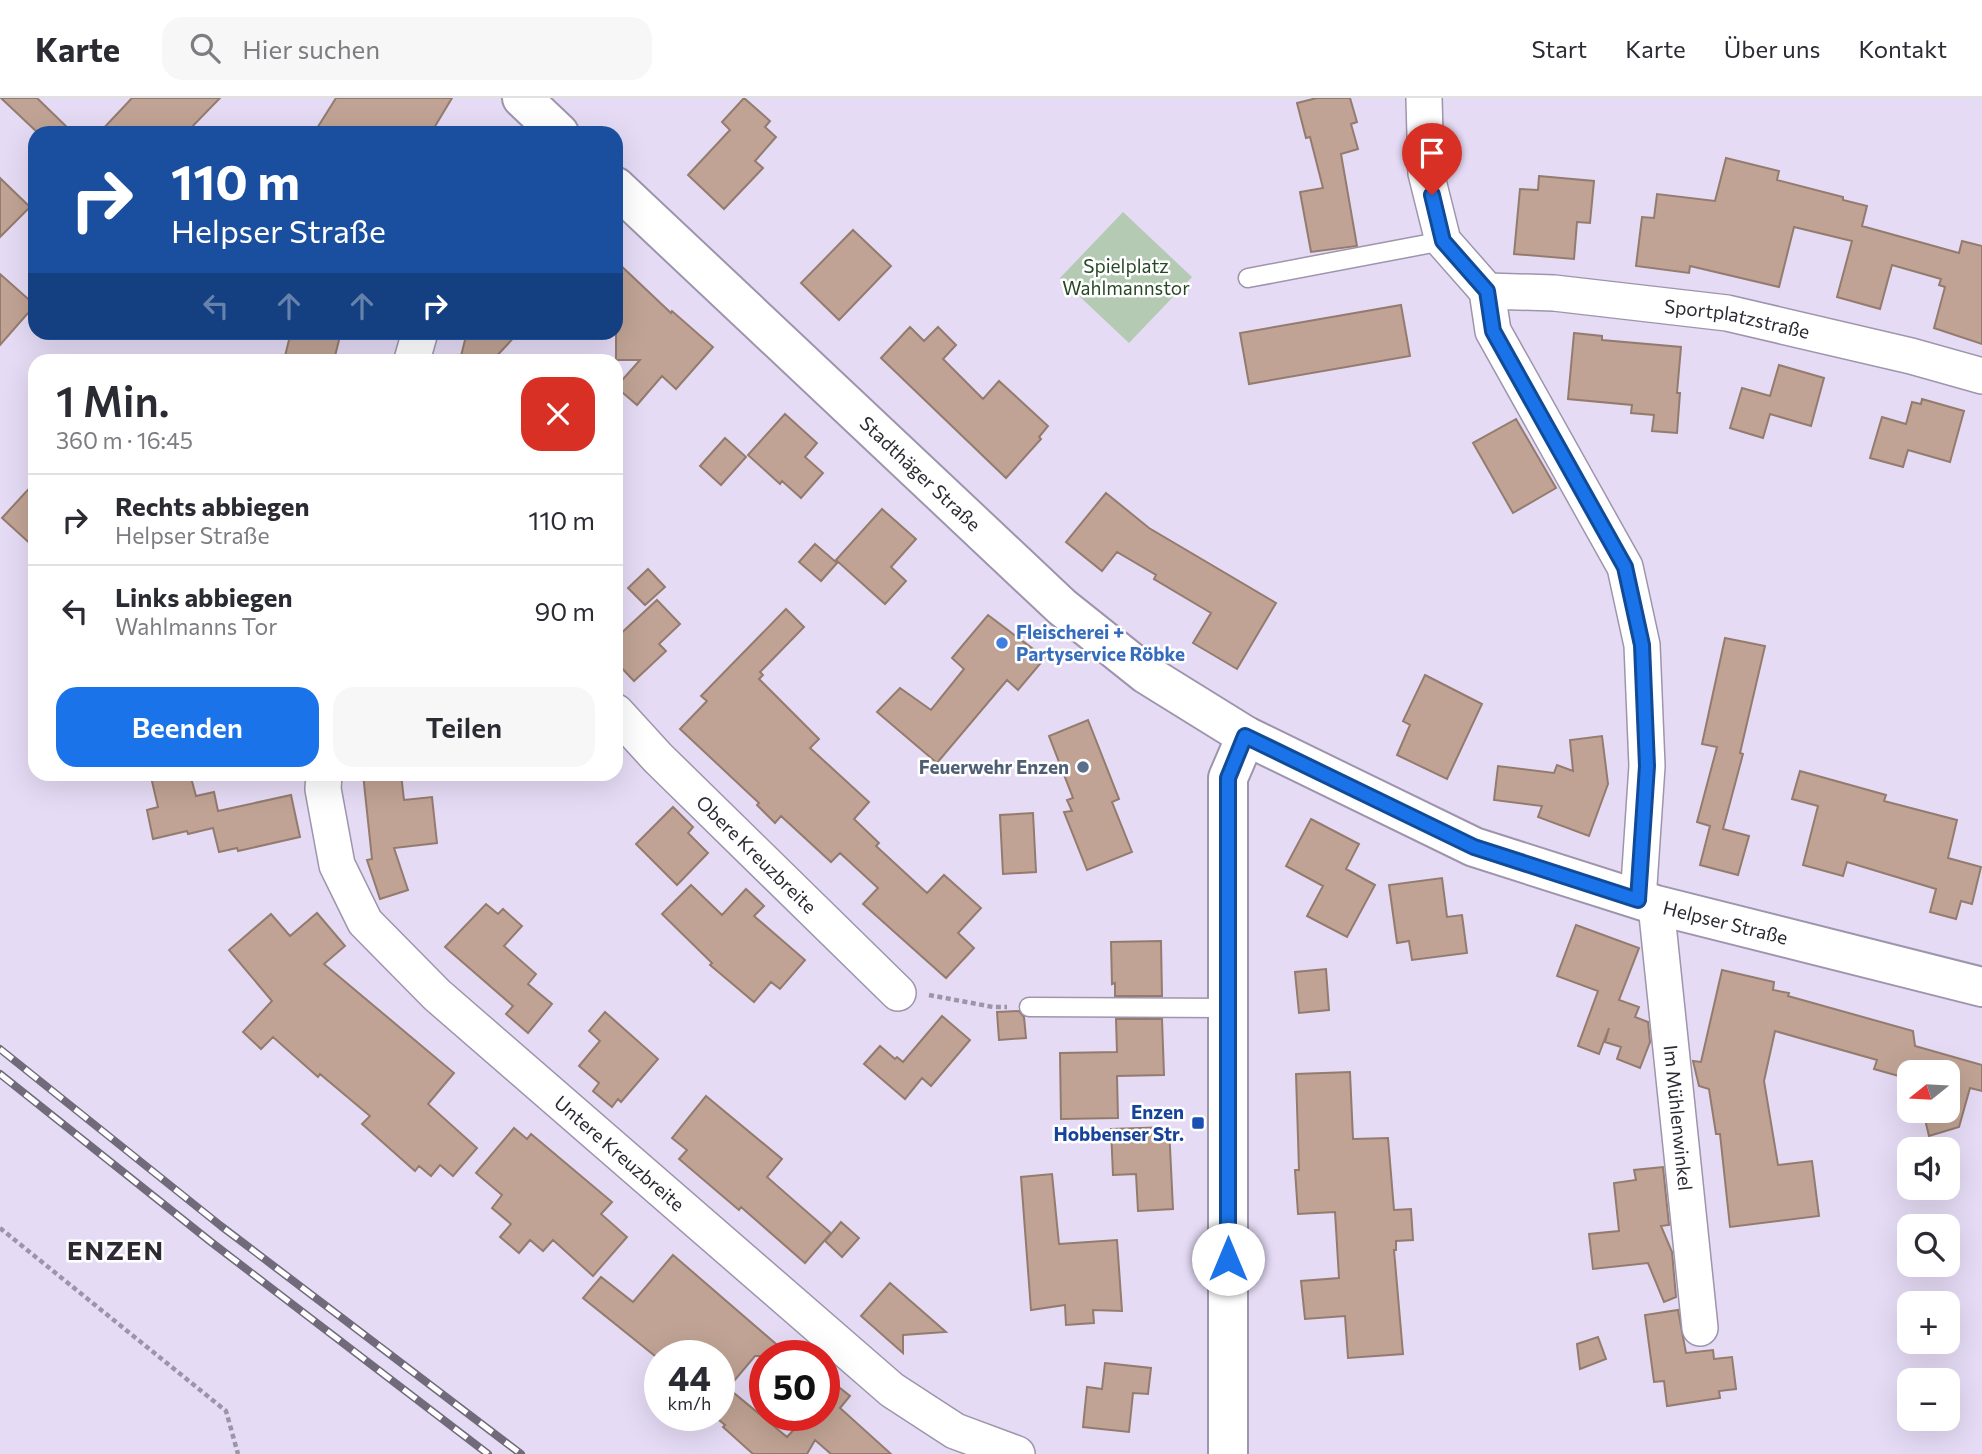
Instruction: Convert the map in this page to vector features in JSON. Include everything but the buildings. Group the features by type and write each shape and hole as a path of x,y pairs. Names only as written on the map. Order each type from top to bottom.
{"main road":[{"name":"Stadthäger Straße","path":"623,194 1062,607 1146,674 1245,736"},
{"name":"Helpser Straße","path":"1245,736 1474,847 1647,903 1982,987"},
{"path":"1228,1454 1228,778 1245,736"}],"street":[{"path":"1424,98 1426,173 1443,241 1487,291"},
{"name":"Sportplatzstraße","path":"1487,291 1554,293 1727,313 1911,356 1982,376"},
{"name":"Im Mühlenwinkel","path":"1487,291 1493,331 1625,567 1642,645 1647,766 1647,903 1700,1328"},
{"name":"Obere Kreuzbreite","path":"623,720 658,758 898,993"},
{"name":"Untere Kreuzbreite","path":"324,781 337,865 359,911 365,922 437,995 892,1390 955,1431 1017,1454"}],"lane":[{"path":"1248,278 1443,241"},
{"path":"1029,1007 1228,1008"}],"path":[{"path":"898,993 919,993 993,1007 1029,1007"},
{"path":"0,1228 226,1411 238,1454"}],"green space":[{"name":"Spielplatz Wahlmannstor","path":"1123,212 1192,277 1129,343 1060,278"}],"railway":[{"path":"0,1049 221,1226 521,1454"},
{"path":"0,1074 211,1242 488,1454"}],"place":[{"name":"Fleischerei + Partyservice Röbke","path":"1002,643"},
{"name":"Feuerwehr Enzen","path":"1083,767"},
{"name":"Enzen Hobbenser Str.","path":"1198,1123"}],"district":[{"name":"ENZEN","path":"116,1251"}],"route":[{"path":"1228,1259 1228,778 1245,736 1474,847 1638,900 1647,766 1642,645 1625,567 1493,331 1487,291 1443,241 1432,195"}]}
